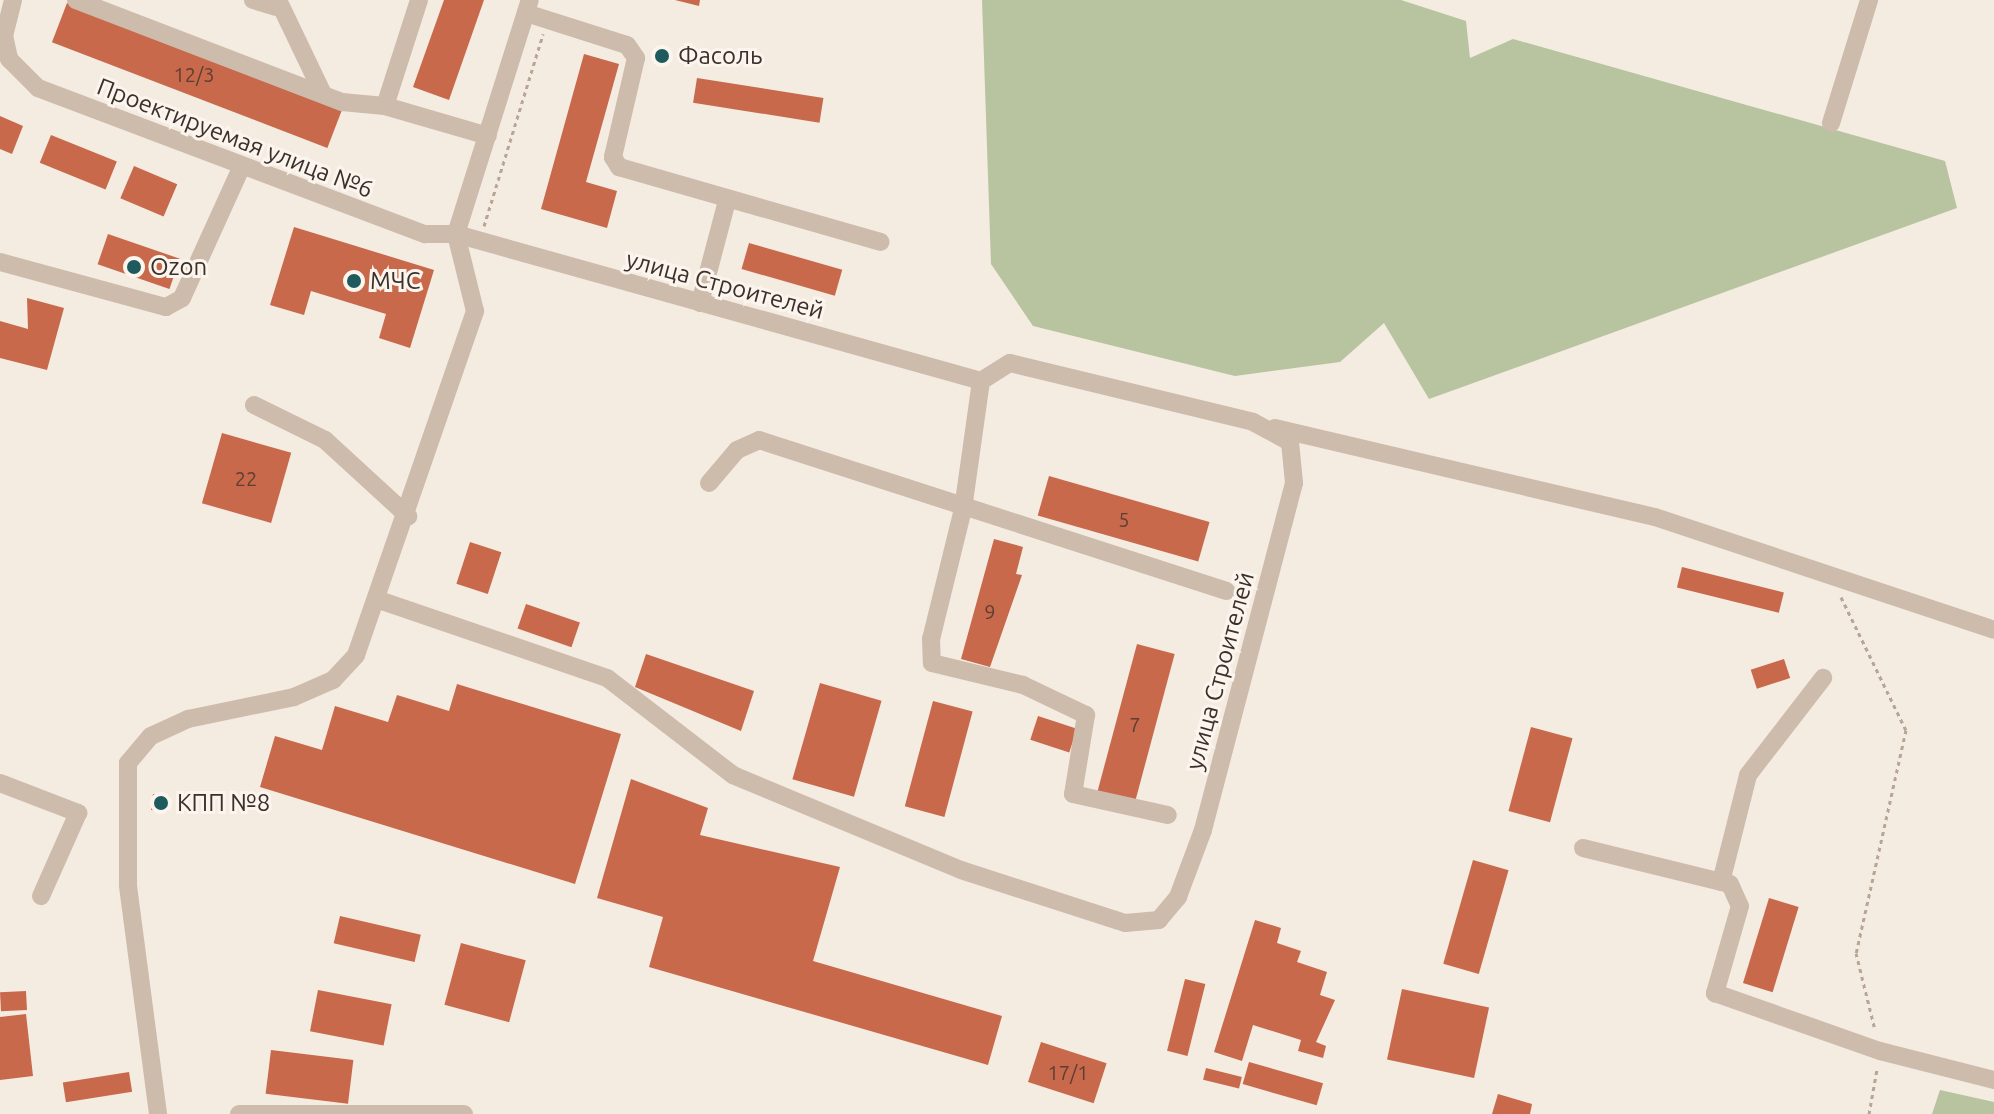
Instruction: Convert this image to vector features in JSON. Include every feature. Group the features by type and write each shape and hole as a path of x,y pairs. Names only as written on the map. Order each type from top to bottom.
{"street":[{"name":"Проектируемая улица №6","path":"13,0 4,35 9,59 38,88 240,170 425,234 456,234"},
{"path":"76,0 323,94 385,106 488,136"},
{"path":"253,0 277,4 323,94"},
{"path":"385,106 419,0"},
{"path":"1831,123 1869,0"},
{"path":"158,1114 128,885 128,763 151,736 188,719 294,697 333,680 356,655 379,600 475,311 456,234 528,6 627,45 636,58 613,157 619,167 727,201 880,242"},
{"path":"0,262 166,307 182,298 240,170"},
{"path":"700,303 727,201"},
{"name":"улица Строителей","path":"379,600 607,678 733,775 946,865 1125,923 1159,920 1178,897 1203,830 1294,483 1290,442 1253,422 1010,363 981,381 456,234"},
{"path":"981,381 963,509 931,639 932,663 1023,685 1086,715 1073,794 1168,815"},
{"path":"254,405 325,440 408,516"},
{"path":"1253,422 1655,517 1994,630"},
{"path":"709,483 737,450 759,440 963,509 1226,591"},
{"path":"1721,882 1748,775 1823,678"},
{"path":"0,783 78,813 41,896"},
{"path":"1583,848 1721,882 1740,906 1715,993 1880,1051 1994,1080"},
{"path":"239,1114 464,1114"}],"path":[{"path":"479,241 544,30"},
{"path":"1830,575 1906,730 1856,953 1880,1051 1869,1114"}],"green space":[{"path":"982,0 1401,0 1466,21 1470,58 1513,39 1945,161 1957,208 1429,399 1384,323 1340,362 1235,376 1033,326 991,264"},
{"path":"1940,1090 1994,1102 1994,1114 1932,1114"}],"building":[{"path":"444,0 484,0 449,100 413,87"},
{"path":"675,0 700,0 699,6"},
{"path":"67,3 342,109 327,148 52,42"},
{"path":"584,54 619,64 586,182 617,191 607,228 541,209"},
{"path":"697,78 823,98 820,123 693,103"},
{"path":"0,116 23,126 12,154 0,149"},
{"path":"51,135 117,162 106,189 40,163"},
{"path":"134,166 177,184 164,217 120,198"},
{"name":"МЧС","path":"294,227 434,270 410,348 379,338 386,314 311,291 304,315 270,305"},
{"path":"108,234 180,259 169,289 98,264"},
{"path":"749,243 842,270 835,296 742,269"},
{"path":"27,298 64,308 47,370 0,358 0,321 28,329"},
{"path":"222,433 291,453 271,523 202,503"},
{"path":"1049,476 1210,522 1198,561 1038,515"},
{"path":"994,539 1023,547 1016,574 1022,575 990,667 961,659"},
{"path":"470,542 501,552 488,594 456,584"},
{"path":"1682,567 1784,592 1779,613 1677,587"},
{"path":"526,604 580,623 571,647 518,629"},
{"path":"1137,644 1175,654 1134,805 1097,795"},
{"path":"646,654 754,691 741,731 635,687"},
{"path":"1784,659 1790,678 1757,689 1751,670"},
{"path":"820,683 882,701 854,797 792,779"},
{"path":"457,684 621,734 575,884 260,787 275,736 322,750 335,706 388,722 397,695 449,711"},
{"path":"933,701 973,712 944,817 905,806"},
{"path":"1038,716 1077,729 1069,752 1030,740"},
{"path":"1531,727 1573,738 1550,822 1508,811"},
{"path":"631,779 708,808 700,835 840,867 813,961 1002,1016 988,1065 649,967 663,917 597,898"},
{"name":"КПП №8","path":"153,794 170,796 168,812 151,810"},
{"path":"1473,860 1509,870 1479,974 1443,964"},
{"path":"1769,898 1799,907 1773,992 1743,983"},
{"path":"340,916 421,935 415,962 334,943"},
{"path":"1255,920 1281,928 1277,943 1301,951 1297,962 1327,972 1320,995 1335,1000 1316,1042 1326,1046 1323,1058 1298,1051 1301,1040 1253,1025 1242,1061 1214,1052"},
{"path":"461,943 526,960 509,1022 444,1005"},
{"path":"1185,979 1205,984 1187,1056 1167,1051"},
{"path":"1402,989 1489,1008 1474,1078 1387,1059"},
{"path":"318,990 392,1004 384,1046 310,1031"},
{"path":"26,991 27,1010 1,1011 0,992"},
{"path":"26,1014 33,1076 0,1080 0,1017"},
{"path":"1041,1042 1107,1063 1094,1103 1028,1082"},
{"path":"271,1050 353,1060 348,1104 266,1094"},
{"path":"1249,1062 1323,1083 1317,1105 1243,1084"},
{"path":"1206,1068 1242,1077 1239,1089 1203,1080"},
{"path":"129,1072 132,1092 66,1102 63,1082"},
{"path":"1498,1094 1532,1104 1530,1114 1492,1114"}],"place":[{"name":"Фасоль","path":"662,56"},
{"name":"Ozon","path":"134,267"},
{"name":"МЧС","path":"354,281"},
{"name":"КПП №8","path":"161,803"}]}
